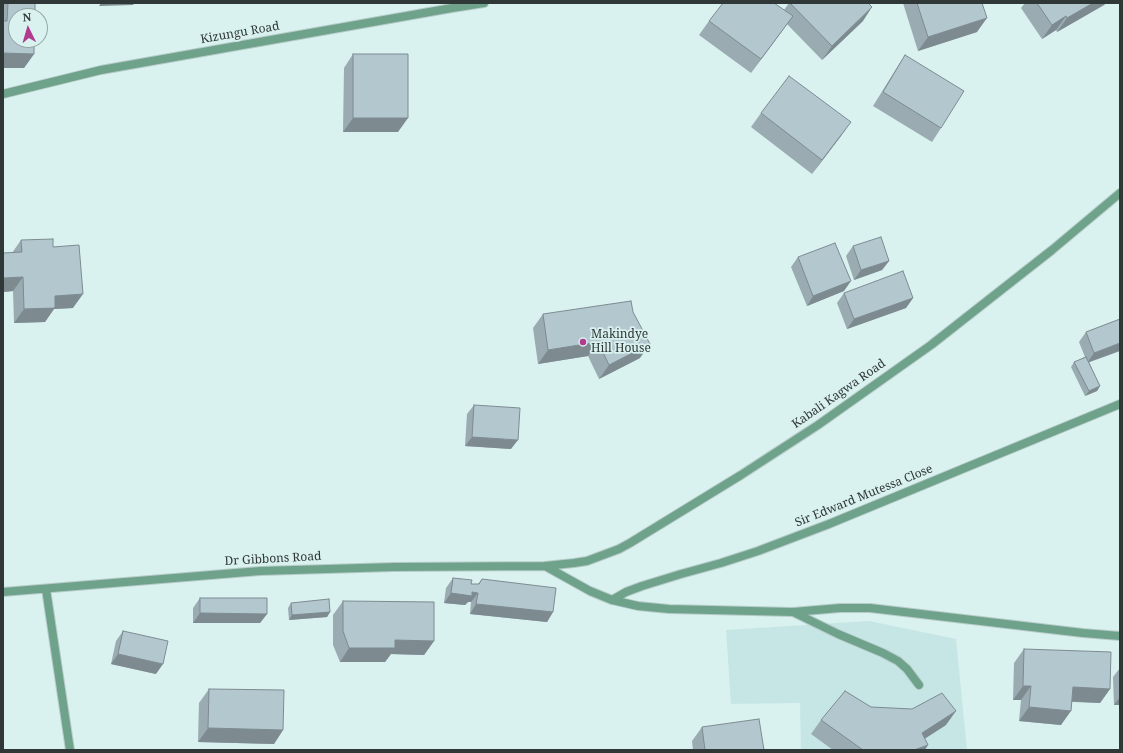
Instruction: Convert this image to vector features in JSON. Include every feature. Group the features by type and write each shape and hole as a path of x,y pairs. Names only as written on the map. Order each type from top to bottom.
{"street":[{"name":"Kizungu Road","path":"3,94 100,70 452,5 484,3"},
{"name":"Kabali Kagwa Road","path":"545,566 587,561 619,549 799,438 825,421 931,344 1052,250 1120,193"},
{"name":"Sir Edward Mutessa Close","path":"612,600 631,590 758,551 829,524 1120,404"},
{"name":"Dr Gibbons Road","path":"3,592 260,571 394,567 545,566"},
{"path":"545,566 590,591 612,600 638,606 669,609 793,612 840,608 870,608 1120,636"},
{"path":"46,588 70,750"},
{"path":"793,612 898,661 907,669 919,685"}],"shaded area":[{"path":"869,621 956,639 967,750 801,750 800,703 731,704 726,630"}],"building":[{"path":"8,3 35,3 35,8 8,8 8,48 34,48 34,54 3,53 3,21 7,21"},
{"path":"723,3 774,3 793,16 761,59 709,21"},
{"path":"790,3 868,3 872,7 832,46"},
{"path":"917,3 982,3 987,18 928,37"},
{"path":"1037,3 1093,3 1067,18 1066,16 1052,25"},
{"path":"353,54 408,54 408,118 353,118"},
{"path":"905,55 964,91 941,128 883,92"},
{"path":"789,76 851,122 822,160 761,113"},
{"path":"881,237 889,261 861,270 853,246"},
{"path":"53,239 53,247 79,245 83,294 55,296 55,308 24,309 23,277 3,278 3,253 22,252 21,240"},
{"path":"835,243 851,281 813,296 798,257"},
{"path":"903,271 913,298 854,319 844,293"},
{"path":"631,301 633,312 650,344 609,365 598,342 548,350 543,314"},
{"path":"1120,319 1120,343 1094,353 1086,332"},
{"path":"1086,357 1100,386 1089,391 1074,362"},
{"path":"474,405 520,408 518,440 472,437"},
{"path":"453,578 472,580 471,584 479,584 482,579 556,588 553,612 476,604 478,593 472,592 472,596 451,593"},
{"path":"200,598 267,598 267,614 200,613"},
{"path":"329,599 330,612 292,615 291,603"},
{"path":"343,601 434,602 434,641 395,640 395,648 349,648 343,631"},
{"path":"123,631 168,641 163,664 118,654"},
{"path":"1024,649 1111,652 1110,689 1073,687 1071,711 1029,707 1031,686 1023,686"},
{"path":"209,689 284,690 283,730 208,728"},
{"path":"845,691 871,707 912,709 942,693 956,711 922,733 928,745 914,750 863,750 821,720"},
{"path":"759,719 764,750 705,750 702,727"}],"place":[{"name":"Makindye Hill House","path":"583,342"}]}
